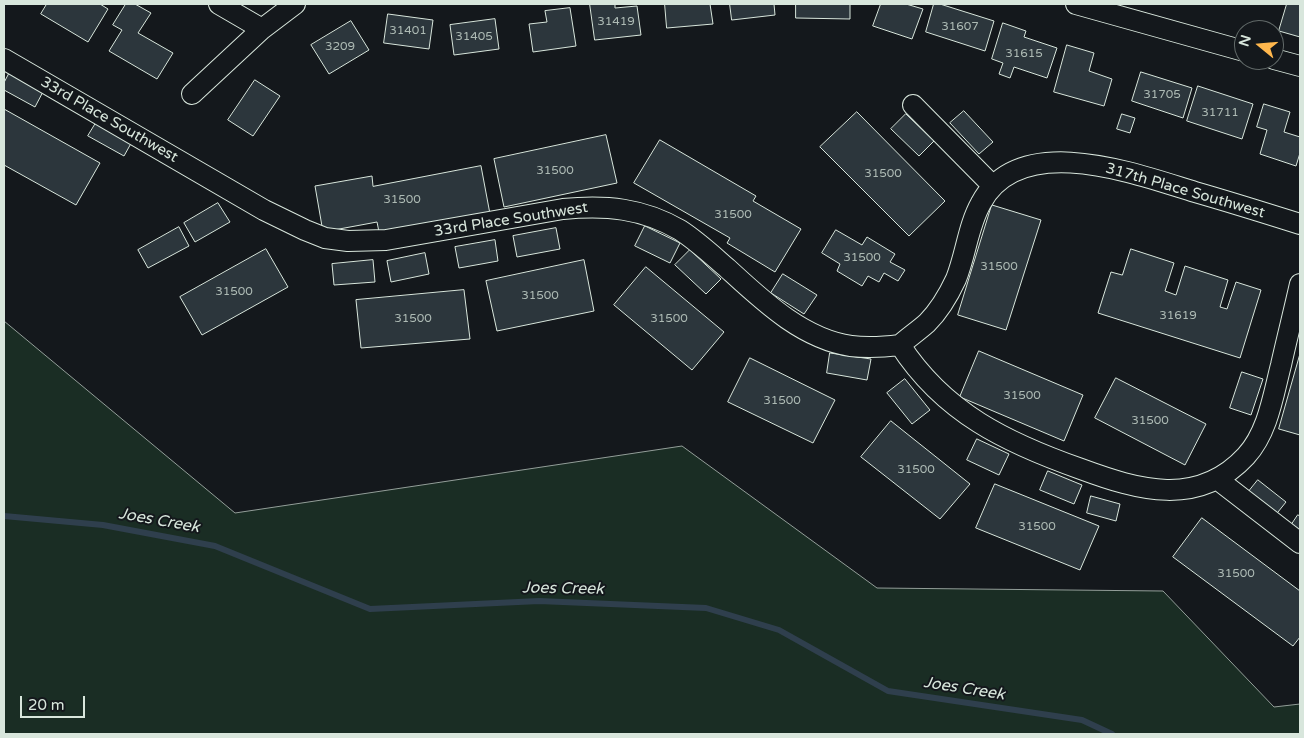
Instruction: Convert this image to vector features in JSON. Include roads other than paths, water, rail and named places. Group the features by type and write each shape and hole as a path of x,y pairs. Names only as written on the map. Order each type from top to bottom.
{"street":[{"path":"219,4 262,29"},
{"path":"192,94 262,29 295,4"},
{"path":"1076,4 1135,12 1234,47"},
{"name":"33rd Place Southwest","path":"4,59 264,210 318,236 341,241 386,240 563,209 591,207 622,208 651,216 680,230 772,307 813,333 851,346 882,347 900,345"},
{"path":"1284,62 1300,66"},
{"path":"913,105 993,186"},
{"name":"317th Place Southwest","path":"900,345 927,323 950,292 975,215 985,196 993,186 1009,174 1032,166 1056,163 1087,164 1129,172 1300,224"},
{"path":"900,345 924,377 948,399 976,421 1019,446 1112,480 1156,490 1181,490 1205,485 1228,472 1247,455 1261,433 1271,408 1300,284"},
{"path":"1217,479 1300,543"}],"waterway":[{"name":"Joes Creek","path":"4,516 103,525 215,546 370,609 539,601 706,608 779,630 888,691 1082,720 1112,734"}]}
